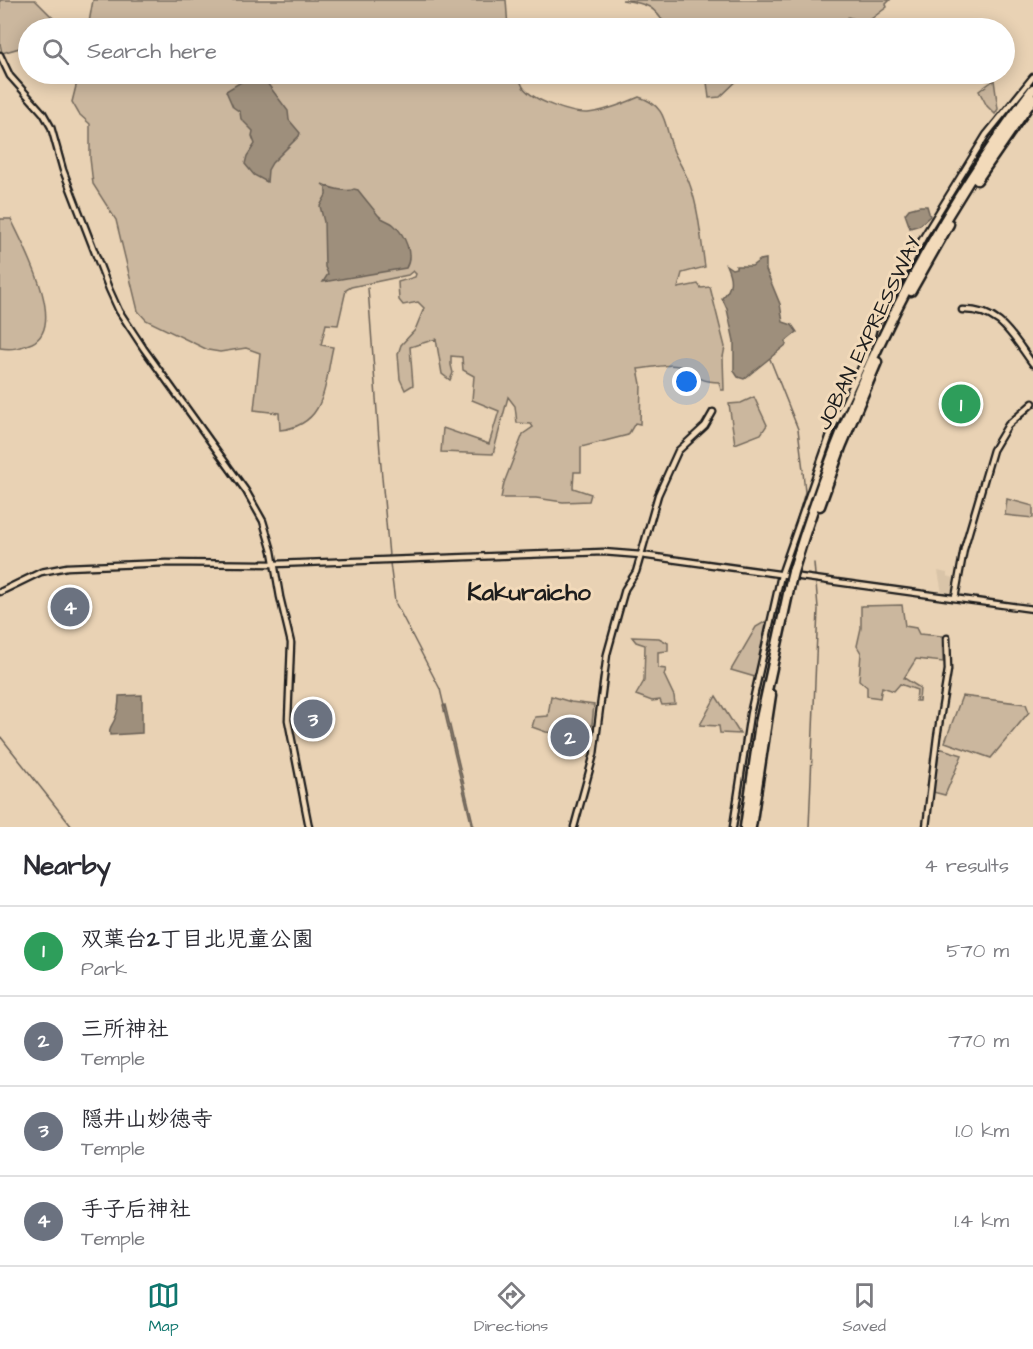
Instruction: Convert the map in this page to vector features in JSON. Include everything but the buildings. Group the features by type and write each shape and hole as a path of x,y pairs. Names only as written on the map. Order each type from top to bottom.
{"highway":[{"name":"JOBAN EXPRESSWAY","path":"745,827 764,701 795,576 835,446 866,372 902,297 934,238 982,161 1033,89"},
{"name":"JOBAN EXPRESSWAY","path":"751,827 773,680 795,576 841,447 912,289 968,192 1033,99"}],"street":[{"path":"0,55 14,82 51,126 63,170 119,311 254,502 267,532 291,643 288,720 309,827"},
{"path":"733,827 748,724 781,575 824,448 866,357 874,327 944,202 983,139 1033,77"},
{"path":"962,310 984,312 995,317 1033,364"},
{"path":"955,598 964,549 993,450 1008,425 1033,404"},
{"path":"574,827 594,754 607,654 625,589 636,572 658,495 678,451 705,426 713,412"},
{"path":"0,592 41,572 67,567 166,563 275,564 587,552 641,555 1033,609"},
{"path":"926,827 948,670 947,638"}],"shaded area":[{"path":"0,0 35,0 53,18 18,18 18,48 2,53"},
{"path":"93,0 506,0 507,18 90,18"},
{"path":"622,0 890,0 886,4 887,7 872,18 660,18 650,7"},
{"path":"76,84 522,84 535,97 553,106 581,113 601,111 639,97 649,101 661,112 674,152 687,176 696,205 705,267 682,273 678,288 698,284 701,288 710,287 725,347 724,390 721,390 719,382 702,379 680,366 668,365 638,369 641,384 640,424 635,423 628,435 581,447 581,472 574,472 573,488 591,494 589,501 563,502 536,498 501,498 504,483 523,434 533,427 531,424 517,423 515,406 508,397 493,454 441,452 443,428 489,444 499,411 472,400 474,376 463,370 462,357 451,356 453,373 450,380 442,374 436,339 410,347 413,385 405,390 400,379 398,354 401,345 415,330 424,308 418,302 403,305 399,300 398,282 415,277 416,274 413,271 408,275 346,290 338,325 326,324 321,345 333,347 321,401 307,420 295,427 280,430 279,413 254,410 260,353 246,348 220,352 208,350 146,320 138,311 116,220 93,184 90,124 79,114 72,102"},
{"path":"238,84 268,84 288,111 289,120 300,133 272,163 268,170 267,182 254,175 245,164 255,144 253,131 241,119 240,112 233,107 226,91"},
{"path":"707,84 734,84 720,97 709,98"},
{"path":"989,84 995,84 998,109 995,114 987,106 979,91"},
{"path":"322,184 338,190 358,190 380,217 394,225 402,234 409,251 406,268 323,282 328,274 325,267 324,222 320,206 326,195 326,187"},
{"path":"927,206 930,216 920,225 910,228 905,214 909,209"},
{"path":"0,219 11,219 32,265 40,284 46,320 42,334 32,343 12,349 0,348"},
{"path":"766,259 766,270 780,304 783,322 792,325 797,332 786,341 786,345 744,379 738,377 734,371 734,341 727,309 722,298 730,283 726,265 732,269 736,266 752,266"},
{"path":"959,391 974,401 962,418 948,408"},
{"path":"754,397 767,425 761,434 735,444 729,404 741,403"},
{"path":"1007,499 1033,506 1033,518 1005,515"},
{"path":"938,571 954,578 952,593 942,593"},
{"path":"902,605 905,626 916,628 919,634 942,636 943,662 916,659 904,678 920,688 919,701 916,701 917,690 900,684 894,691 882,687 880,698 867,696 867,687 859,680 861,653 857,646 861,628 861,606"},
{"path":"768,620 755,677 731,670 756,627"},
{"path":"632,637 659,638 668,643 668,651 658,652 658,668 666,669 664,675 674,696 675,704 662,705 660,700 652,701 636,695 644,681 645,645 636,642"},
{"path":"142,695 142,733 110,735 119,696"},
{"path":"551,696 594,705 589,752 574,755 573,734 546,732 532,727 535,717 548,716"},
{"path":"716,696 740,734 720,733 719,726 700,725"},
{"path":"962,696 1026,704 1029,712 991,758 945,742"},
{"path":"445,705 474,827 472,827 443,706"},
{"path":"939,748 962,755 945,795 933,792"}],"waterway":[{"path":"368,288 380,453"},
{"path":"770,359 798,429 803,470"},
{"path":"380,455 389,556"},
{"path":"790,543 805,492 803,472"},
{"path":"390,563 395,602"},
{"path":"814,563 815,575"},
{"path":"816,583 818,608"},
{"path":"396,604 440,689 444,706"},
{"path":"809,827 818,609"},
{"path":"0,736 72,827"}],"place":[{"name":"双葉台2丁目北児童公園","path":"961,404"},
{"name":"手子后神社","path":"70,607"},
{"name":"隠井山妙徳寺","path":"313,719"},
{"name":"三所神社","path":"570,737"}],"district":[{"name":"Kakuraicho","path":"529,593"}]}
